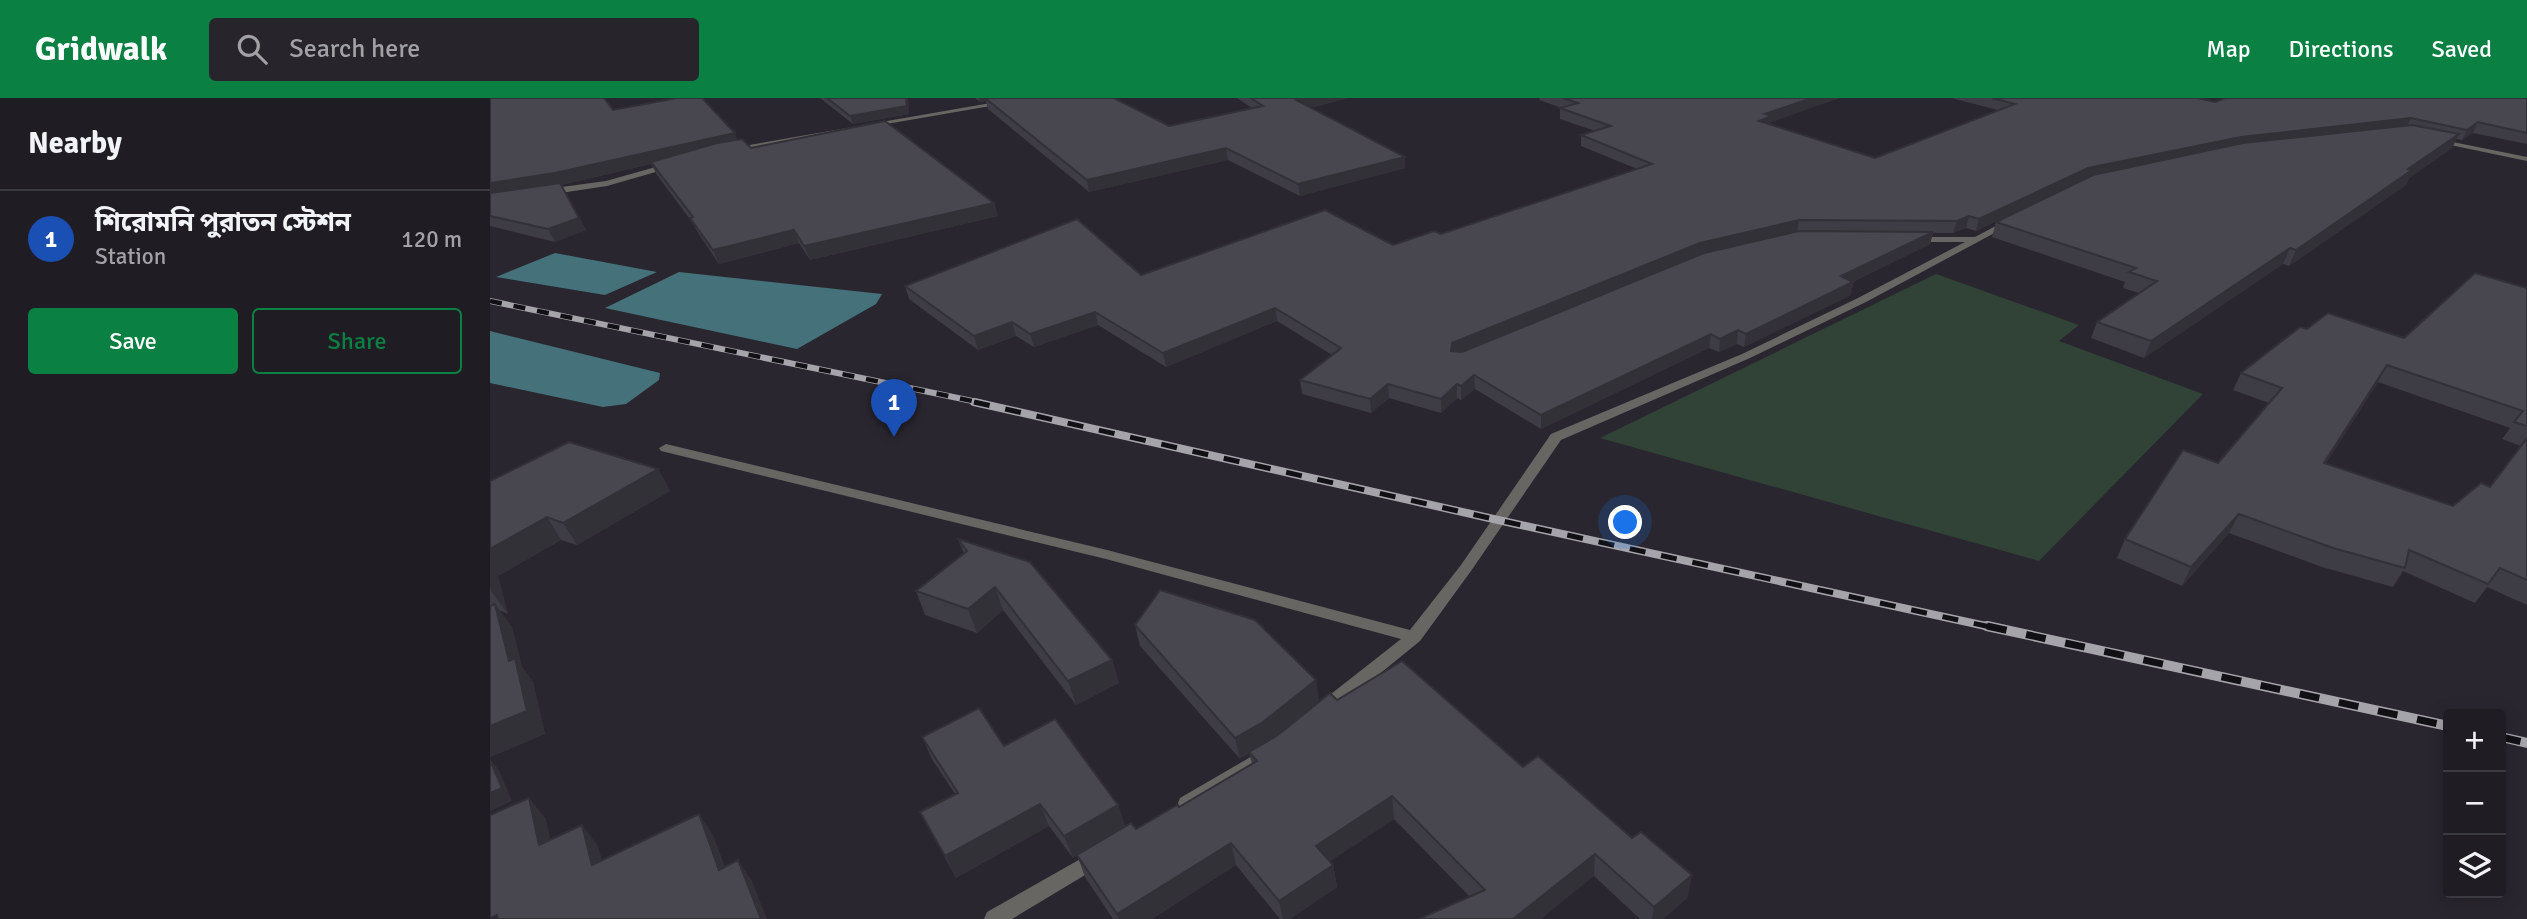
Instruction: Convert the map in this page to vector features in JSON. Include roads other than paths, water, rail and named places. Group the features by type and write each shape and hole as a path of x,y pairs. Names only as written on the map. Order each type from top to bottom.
{"street":[{"path":"721,151 1033,98"},
{"path":"2419,136 2527,159"},
{"path":"542,193 607,183 683,162"},
{"path":"1306,724 1414,637 1466,568 1556,437 1746,356 1862,300 2023,215"},
{"path":"1906,239 1974,239"},
{"path":"666,448 1107,555 1414,637"},
{"path":"1169,814 1284,742"},
{"path":"994,919 1111,849"}],"water":[{"path":"555,253 657,272 605,295 496,277"},
{"path":"679,272 882,294 876,304 797,349 605,308"},
{"path":"490,331 660,373 659,380 626,404 603,407 490,383"}],"railway":[{"path":"490,301 982,403"},
{"path":"974,402 1995,628"},
{"path":"1987,626 2443,725"},
{"path":"2506,738 2527,743"}],"place":[{"name":"শিরোমনি পুরাতন স্টেশন","path":"894,437"}]}
